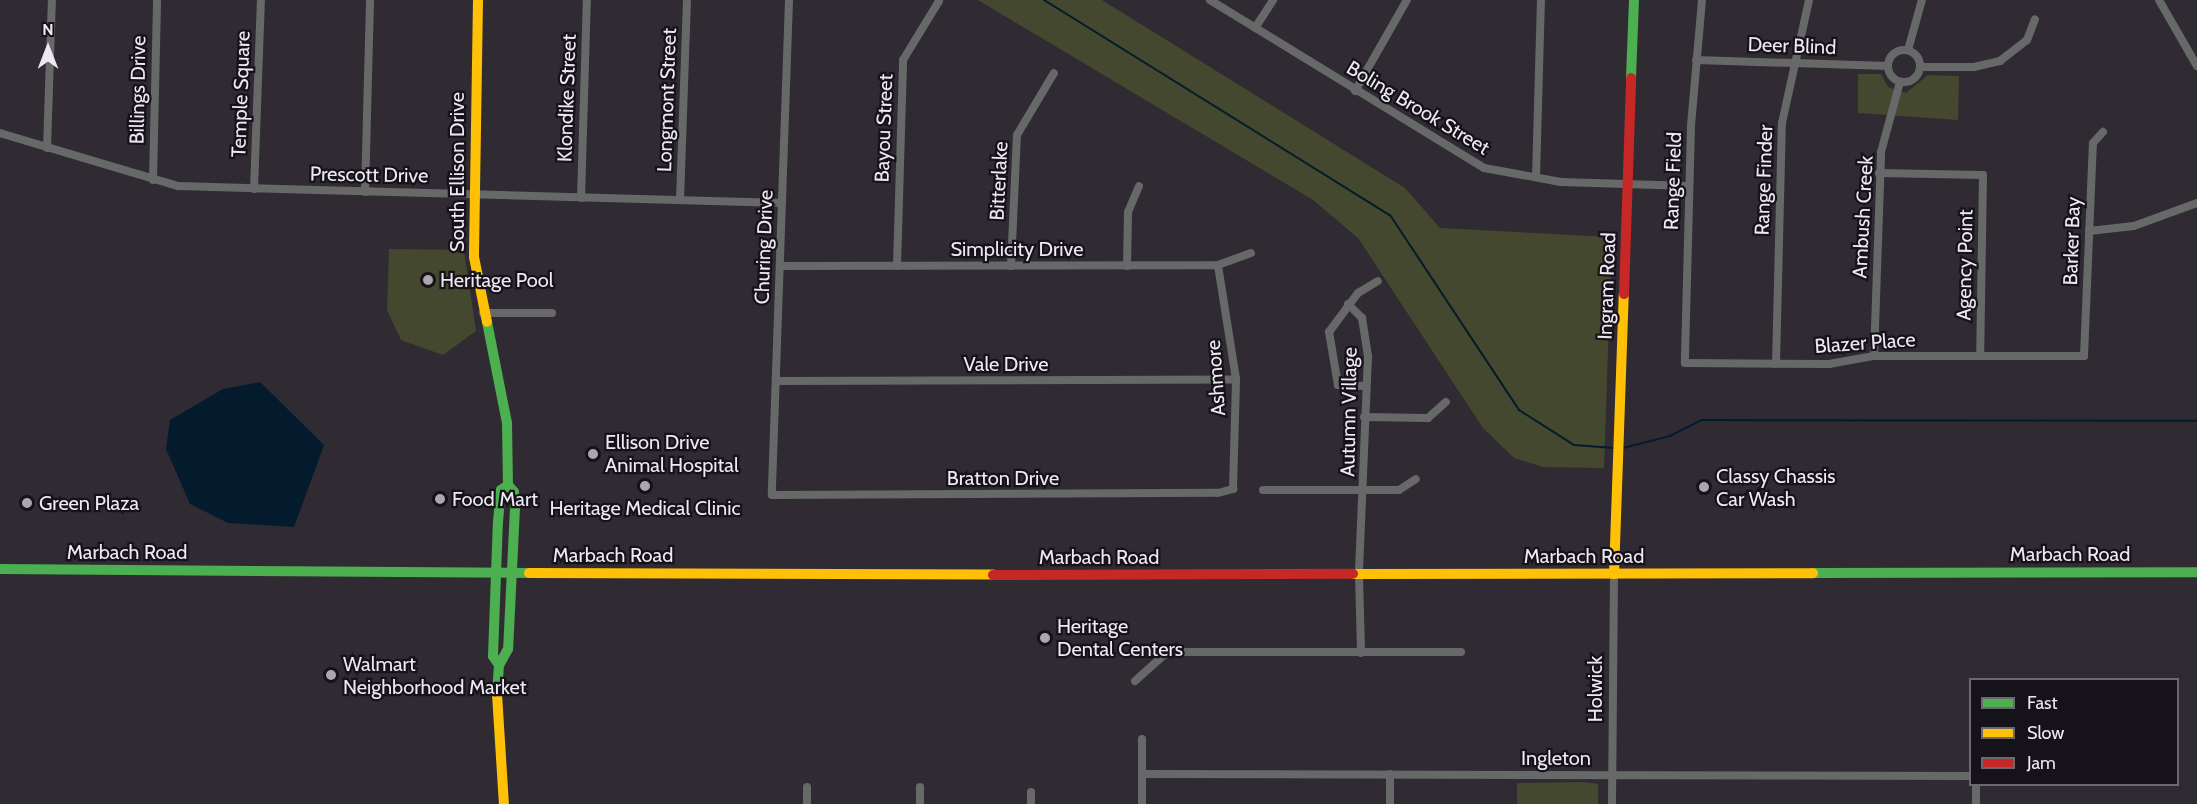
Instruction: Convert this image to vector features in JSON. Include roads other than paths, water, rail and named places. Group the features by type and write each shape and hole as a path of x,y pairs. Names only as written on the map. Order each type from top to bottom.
{"main road":[{"name":"South Ellison Drive","path":"478,0 473,194 474,257 483,313 507,423 508,485 514,492 515,521 508,649 499,665 498,754 504,804"},
{"name":"Ingram Road","path":"1614,574 1620,459 1634,0"},
{"name":"South Ellison Drive","path":"499,665 493,656 498,522 501,490 508,485"},
{"path":"498,522 515,521"},
{"name":"Marbach Road","path":"0,570 1359,575 2197,572"}],"street":[{"path":"47,148 51,0"},
{"name":"Billings Drive","path":"153,180 157,0"},
{"name":"Temple Square","path":"254,189 261,0"},
{"path":"365,192 370,0"},
{"name":"Klondike Street","path":"581,198 587,0"},
{"name":"Longmont Street","path":"680,200 687,0"},
{"name":"Churing Drive","path":"772,495 789,0"},
{"name":"Boling Brook Street","path":"1210,0 1484,168 1536,177 1689,186"},
{"path":"1255,28 1273,0"},
{"path":"1355,91 1407,0"},
{"path":"1536,177 1541,0"},
{"name":"Range Field","path":"1684,363 1689,186 1696,60 1702,0"},
{"name":"Range Finder","path":"1776,364 1782,123 1809,0"},
{"path":"1908,50 1922,0"},
{"path":"2159,0 2197,66"},
{"name":"Bayou Street","path":"897,266 903,60 939,1"},
{"path":"1920,67 1974,68 2000,61 2027,40 2035,19"},
{"path":"1908,50 1917,56 1920,67 1911,80 1900,82 1891,76 1888,66 1892,55 1908,50"},
{"name":"Deer Blind","path":"1696,60 1888,66"},
{"name":"Bitterlake","path":"1011,266 1017,135 1054,73"},
{"name":"Ambush Creek","path":"1874,356 1879,173 1881,152 1900,82"},
{"name":"Barker Bay","path":"2084,356 2093,143 2103,132"},
{"name":"Prescott Drive","path":"0,133 178,186 782,203"},
{"name":"Agency Point","path":"1879,173 1983,175 1980,356"},
{"path":"1126,266 1128,212 1139,186"},
{"path":"2090,231 2134,226 2197,203"},
{"name":"Simplicity Drive","path":"780,266 1218,265 1251,253"},
{"name":"Ashmore","path":"1218,265 1236,379 1233,489"},
{"path":"1365,386 1338,385 1329,332 1348,304 1378,281"},
{"name":"Autumn Village","path":"1348,304 1358,311 1365,330 1364,490 1359,575 1361,653"},
{"path":"483,313 552,313"},
{"name":"Blazer Place","path":"1684,363 1840,363 1874,356 2084,356"},
{"name":"Vale Drive","path":"777,381 1236,379"},
{"path":"1364,417 1428,418 1446,402"},
{"path":"1263,490 1400,490 1416,479"},
{"name":"Bratton Drive","path":"772,495 1218,493 1233,489"},
{"name":"Holwick","path":"1612,804 1614,574"},
{"path":"1135,681 1164,655 1177,652 1461,652"},
{"path":"1142,739 1142,804"},
{"name":"Ingleton","path":"1142,774 1969,776"},
{"path":"1390,774 1390,804"},
{"path":"1976,786 1976,804"},
{"path":"807,787 807,804"},
{"path":"920,787 920,804"},
{"path":"1031,792 1031,804"}],"water":[{"path":"260,382 324,445 294,527 228,523 190,504 166,449 170,420 223,389"}],"waterway":[{"path":"1044,0 1390,215 1519,410 1574,445 1614,448"},
{"path":"1623,448 1670,436 1702,420 2197,421"}],"place":[{"name":"Heritage Pool","path":"428,280"},
{"name":"Ellison Drive Animal Hospital","path":"593,454"},
{"name":"Heritage Medical Clinic","path":"645,486"},
{"name":"Classy Chassis Car Wash","path":"1704,487"},
{"name":"Food Mart","path":"440,499"},
{"name":"Green Plaza","path":"27,503"},
{"name":"Heritage Dental Centers","path":"1045,638"},
{"name":"Walmart Neighborhood Market","path":"331,675"}]}
